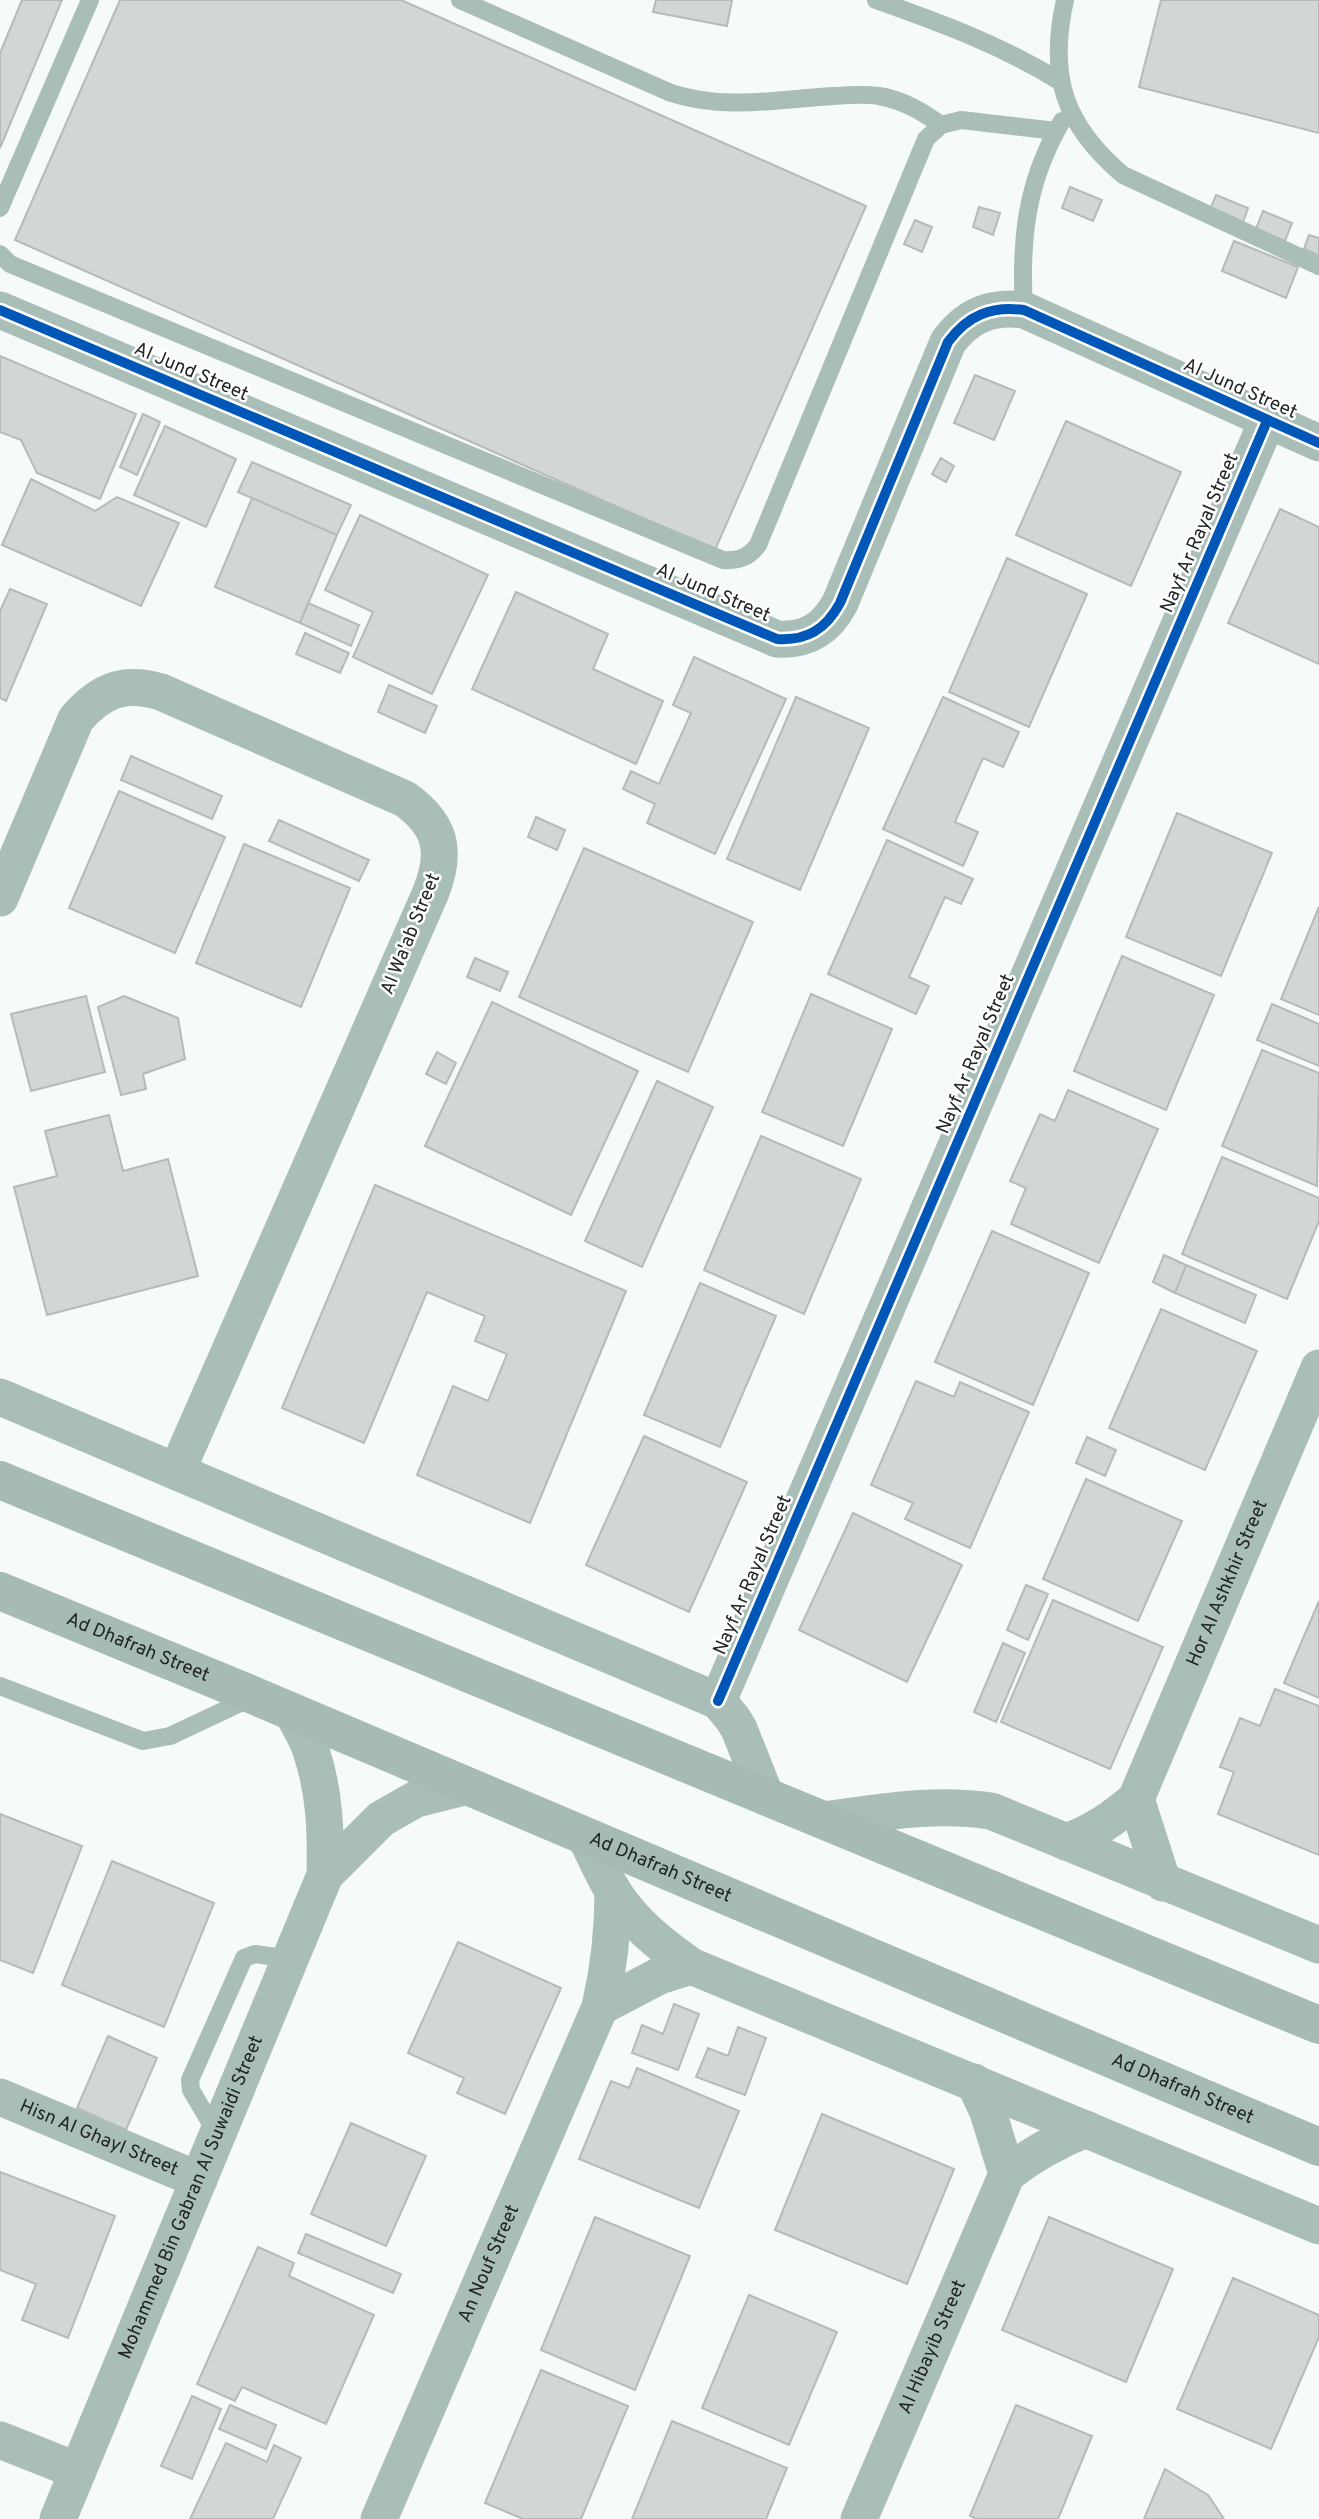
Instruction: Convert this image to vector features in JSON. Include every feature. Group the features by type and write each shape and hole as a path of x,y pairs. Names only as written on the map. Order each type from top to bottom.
{"main road":[{"path":"0,1480 1319,2025"},
{"name":"Ad Dhafrah Street","path":"0,1591 255,1696 1319,2147"}],"street":[{"name":"Al Jund Street","path":"0,310 777,639 792,640 806,636 821,629 832,618 841,603 948,342 971,318 986,311 1005,307 1024,310 1319,443"},
{"name":"Nayf Ar Rayal Street","path":"718,1701 1267,421"},
{"name":"Al Wa'ab Street","path":"0,898 76,719 88,704 105,693 123,688 142,687 161,692 405,799 422,812 435,830 440,851 439,873 432,892 177,1471"},
{"name":"Hor Al Ashkhir Street","path":"1066,1842 1087,1835 1106,1824 1136,1799 1319,1368"},
{"path":"0,1397 718,1701 739,1729 766,1797"},
{"name":"Mohammed Bin Gabran Al Suwaidi Street","path":"58,2519 325,1875 326,1827 321,1790 311,1749 292,1712"},
{"name":"Mohammed Bin Gabran Al Suwaidi Street","path":"325,1875 381,1819 416,1799 468,1786"},
{"path":"1136,1799 1163,1883"},
{"path":"822,1820 935,1807 991,1811 1319,1945"},
{"path":"585,1836 625,1908 659,1943 691,1966 1319,2226"},
{"name":"An Nouf Street","path":"379,2519 600,2007 613,1930 614,1891"},
{"path":"600,2007 659,1976 691,1966"},
{"path":"974,2082 988,2112 1007,2174"},
{"name":"Hisn Al Ghayl Street","path":"0,2097 199,2179"},
{"name":"Al Hibayib Street","path":"859,2519 1007,2174 1031,2155 1086,2129"},
{"path":"0,2440 78,2471"}],"lane":[{"path":"0,208 90,0"},
{"path":"460,0 671,93 695,100 742,104 864,94 909,105 941,125"},
{"path":"876,0 973,35 1061,82"},
{"path":"1065,0 1059,26 1061,82 1069,108 1082,134 1101,156 1123,175 1319,266"},
{"path":"1024,310 1023,248 1027,211 1040,164 1069,108"},
{"path":"0,254 10,264 723,560 734,561 744,558 758,545 920,148 926,139 941,125 961,120 1056,131"},
{"path":"0,1686 143,1741 170,1736 255,1696"}],"building":[{"path":"22,0 62,0 0,148 0,53"},
{"path":"120,0 401,0 866,206 715,550 15,240"},
{"path":"656,0 732,0 727,26 653,12"},
{"path":"1161,0 1319,0 1319,133 1139,87"},
{"path":"1070,187 1102,200 1093,221 1062,208"},
{"path":"1216,195 1248,208 1243,222 1210,210"},
{"path":"979,207 1000,213 993,235 973,227"},
{"path":"1263,211 1292,223 1285,241 1256,229"},
{"path":"915,220 932,227 922,252 904,244"},
{"path":"1309,235 1319,238 1319,255 1304,249"},
{"path":"1234,241 1298,267 1286,298 1222,271"},
{"path":"0,356 136,414 100,499 37,473 21,440 0,432"},
{"path":"975,375 1015,391 994,440 954,423"},
{"path":"143,414 160,422 137,475 120,467"},
{"path":"1066,421 1181,472 1131,586 1016,535"},
{"path":"165,426 236,459 206,527 134,495"},
{"path":"941,458 954,466 946,482 932,474"},
{"path":"252,462 351,505 337,535 238,492"},
{"path":"31,479 95,511 117,497 179,523 141,606 2,545"},
{"path":"252,498 337,535 300,623 215,587"},
{"path":"1280,509 1319,527 1319,664 1228,623"},
{"path":"360,515 488,575 432,694 353,657 373,612 325,590"},
{"path":"1007,558 1087,594 1029,727 949,692"},
{"path":"10,589 47,604 6,701 0,698 0,611"},
{"path":"516,592 608,634 593,669 663,701 636,764 472,689"},
{"path":"308,603 359,625 351,646 300,623"},
{"path":"305,633 349,653 340,673 296,654"},
{"path":"694,657 786,699 715,854 647,823 655,804 623,789 631,771 659,784 691,713 673,705"},
{"path":"389,685 437,706 425,733 378,712"},
{"path":"796,697 869,728 800,890 727,859"},
{"path":"943,697 1019,732 1003,767 983,758 955,822 978,832 963,866 883,829"},
{"path":"131,756 222,796 212,819 121,780"},
{"path":"119,791 225,837 175,953 69,908"},
{"path":"1177,813 1272,853 1221,976 1126,937"},
{"path":"536,817 565,830 557,850 528,837"},
{"path":"279,820 369,860 359,881 269,841"},
{"path":"887,840 973,879 961,904 945,897 909,977 929,986 916,1014 828,974"},
{"path":"244,844 350,888 301,1007 196,963"},
{"path":"584,848 753,922 688,1072 519,997"},
{"path":"1319,907 1319,1015 1281,999"},
{"path":"1122,956 1214,995 1166,1110 1074,1071"},
{"path":"475,958 508,972 500,991 467,977"},
{"path":"811,994 892,1029 843,1146 762,1112"},
{"path":"86,996 105,1072 31,1091 11,1014"},
{"path":"124,996 178,1018 185,1059 143,1074 146,1089 121,1095 98,1007"},
{"path":"492,1002 638,1071 571,1215 425,1146"},
{"path":"1272,1004 1319,1024 1319,1066 1257,1040"},
{"path":"1262,1050 1319,1073 1317,1186 1222,1146"},
{"path":"437,1052 456,1063 446,1084 426,1074"},
{"path":"657,1081 713,1107 642,1267 585,1241"},
{"path":"1068,1090 1158,1129 1099,1263 1011,1224 1026,1188 1010,1181 1040,1114 1055,1121"},
{"path":"109,1115 123,1171 168,1159 198,1276 47,1315 14,1187 57,1176 45,1131"},
{"path":"761,1136 861,1179 804,1314 704,1270"},
{"path":"1222,1157 1319,1198 1319,1221 1287,1299 1182,1254"},
{"path":"375,1185 626,1291 530,1523 417,1475 453,1386 488,1401 507,1354 475,1341 485,1316 427,1292 364,1443 282,1408"},
{"path":"992,1231 1089,1273 1033,1405 935,1362"},
{"path":"1164,1255 1186,1265 1175,1293 1153,1282"},
{"path":"1186,1265 1256,1295 1245,1323 1175,1293"},
{"path":"700,1283 776,1316 720,1447 644,1415"},
{"path":"1161,1309 1257,1351 1205,1470 1109,1428"},
{"path":"916,1381 954,1397 960,1382 1029,1412 970,1548 905,1519 913,1503 871,1485"},
{"path":"644,1436 747,1482 689,1612 586,1565"},
{"path":"1087,1437 1116,1450 1105,1476 1076,1463"},
{"path":"1086,1479 1182,1521 1138,1621 1043,1579"},
{"path":"853,1513 962,1565 907,1682 799,1630"},
{"path":"1026,1585 1048,1594 1028,1640 1007,1630"},
{"path":"1053,1600 1163,1647 1110,1769 1001,1722"},
{"path":"1319,1601 1319,1698 1284,1683"},
{"path":"1003,1643 1025,1653 996,1722 974,1712"},
{"path":"1275,1689 1319,1706 1319,1855 1218,1814 1234,1772 1220,1767 1240,1718 1260,1726"},
{"path":"0,1814 82,1846 33,1973 0,1960"},
{"path":"112,1861 214,1903 164,2027 62,1985"},
{"path":"458,1942 561,1988 505,2114 457,2093 464,2078 408,2053"},
{"path":"674,2004 699,2014 678,2070 632,2053 642,2025 663,2034"},
{"path":"738,2027 766,2038 745,2095 696,2077 708,2048 728,2056"},
{"path":"108,2036 157,2058 126,2130 77,2108"},
{"path":"637,2068 739,2111 699,2208 579,2159 611,2081 629,2088"},
{"path":"822,2114 954,2169 907,2284 775,2230"},
{"path":"351,2123 426,2156 386,2246 311,2214"},
{"path":"0,2172 115,2216 68,2338 22,2320 36,2284 0,2270"},
{"path":"595,2217 690,2256 635,2390 541,2350"},
{"path":"1049,2217 1173,2269 1126,2382 1002,2330"},
{"path":"306,2234 401,2274 393,2293 298,2253"},
{"path":"258,2247 294,2263 289,2276 374,2315 326,2424 242,2387 235,2401 197,2384"},
{"path":"1233,2278 1319,2315 1319,2337 1271,2449 1177,2409"},
{"path":"749,2295 837,2332 789,2445 702,2408"},
{"path":"541,2370 628,2406 581,2519 523,2519 485,2503"},
{"path":"192,2396 221,2409 192,2479 161,2466"},
{"path":"230,2405 276,2425 266,2449 219,2429"},
{"path":"1016,2405 1092,2436 1058,2519 977,2519 970,2516"},
{"path":"672,2421 787,2468 766,2519 632,2519"},
{"path":"226,2443 267,2462 274,2445 301,2458 273,2519 190,2519"},
{"path":"1165,2469 1208,2495 1224,2519 1144,2519"}],"cycle path":[{"path":"0,310 777,639 798,638 814,632 835,612 948,342 964,325 981,314 1001,310 1024,310 1319,443"},
{"path":"718,1701 1267,421"}]}
